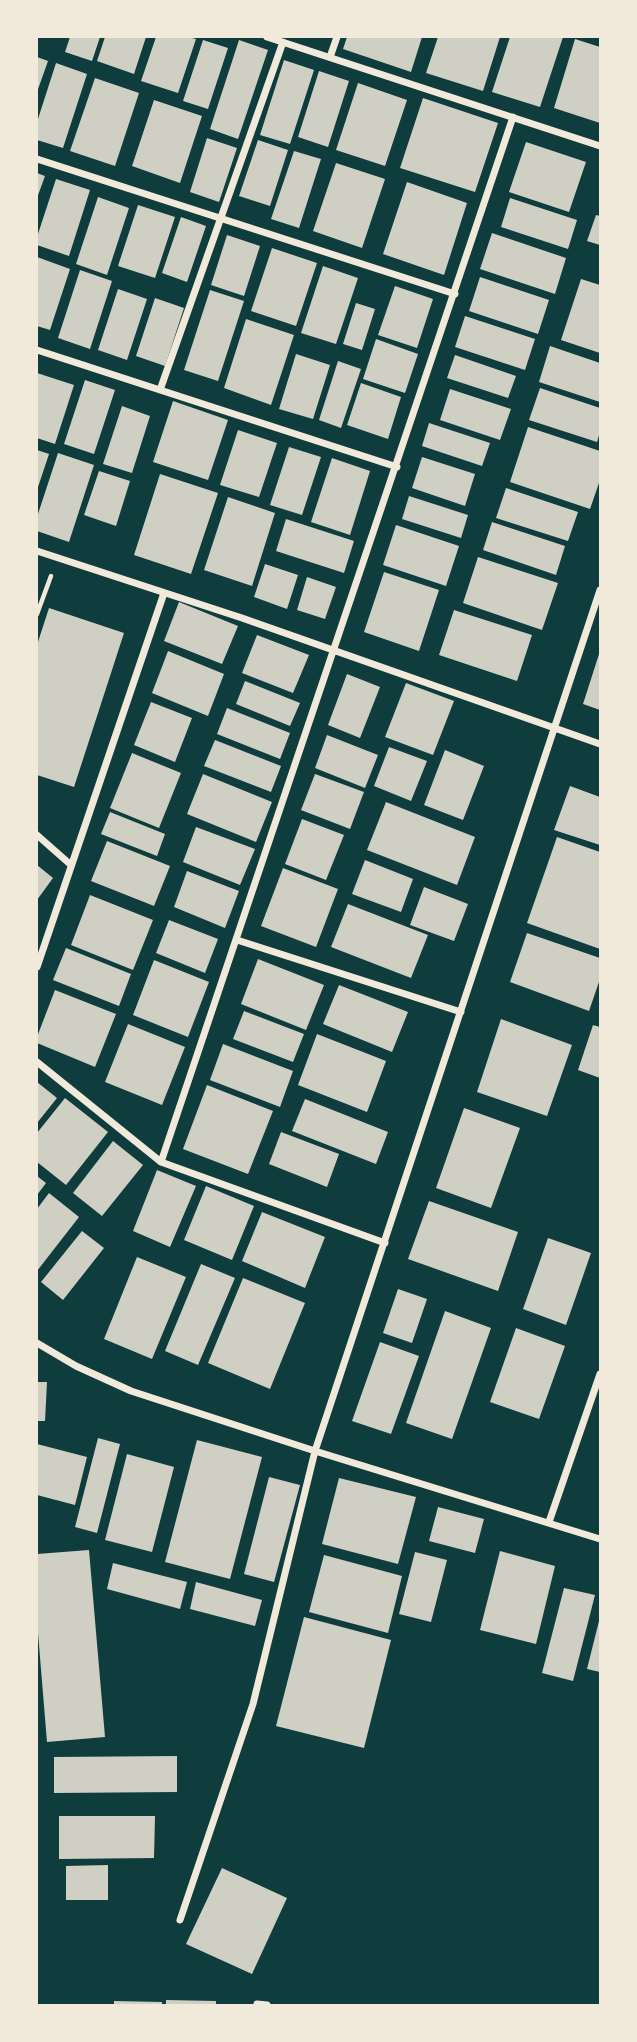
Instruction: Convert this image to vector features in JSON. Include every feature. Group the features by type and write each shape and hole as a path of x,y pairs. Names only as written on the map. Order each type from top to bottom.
{"street":[{"path":"267,37 600,146"},
{"path":"330,57 337,37"},
{"path":"160,390 283,42"},
{"path":"161,1163 513,117"},
{"path":"37,159 455,294"},
{"path":"37,350 397,467"},
{"path":"37,551 600,744"},
{"path":"180,1920 253,1703 316,1451 600,590"},
{"path":"37,967 164,593"},
{"path":"37,835 71,865"},
{"path":"237,940 461,1012"},
{"path":"37,1062 161,1163 385,1243"},
{"path":"37,1343 76,1366 131,1391 600,1538"},
{"path":"549,1522 600,1374"},
{"path":"257,2004 267,2005"}],"path":[{"path":"37,614 58,557"}],"building":[{"path":"70,37 100,37 92,61 65,52"},
{"path":"105,37 146,37 134,74 97,61"},
{"path":"156,37 196,39 178,93 141,81"},
{"path":"347,37 422,37 411,72 343,49"},
{"path":"438,37 500,37 483,91 426,73"},
{"path":"510,37 563,37 540,107 492,92"},
{"path":"575,39 600,47 600,123 554,108"},
{"path":"203,40 228,48 208,109 183,101"},
{"path":"239,40 268,50 238,139 210,129"},
{"path":"37,57 48,61 37,92"},
{"path":"284,60 314,70 290,144 260,135"},
{"path":"56,63 87,74 63,148 37,140 37,122"},
{"path":"319,71 349,81 328,147 298,137"},
{"path":"95,78 139,93 115,166 70,151"},
{"path":"358,83 407,100 385,166 336,150"},
{"path":"423,98 498,123 475,192 400,168"},
{"path":"154,100 202,116 180,183 132,166"},
{"path":"207,138 237,148 219,202 190,192"},
{"path":"258,140 288,150 270,206 239,196"},
{"path":"526,142 586,162 569,212 509,192"},
{"path":"294,151 321,159 299,228 271,219"},
{"path":"336,163 385,179 362,248 313,231"},
{"path":"37,173 45,176 37,198"},
{"path":"56,179 90,190 69,256 37,245 37,237"},
{"path":"407,182 467,203 444,275 383,254"},
{"path":"98,197 129,208 107,275 76,264"},
{"path":"510,198 577,220 568,249 501,227"},
{"path":"138,205 175,217 155,278 118,266"},
{"path":"596,215 600,216 600,245 587,241"},
{"path":"181,217 206,226 187,282 162,273"},
{"path":"492,233 566,258 555,294 480,269"},
{"path":"227,235 260,246 244,296 211,285"},
{"path":"272,248 317,263 296,326 251,311"},
{"path":"37,257 70,269 50,330 37,326"},
{"path":"323,266 358,278 336,344 301,333"},
{"path":"80,270 112,281 90,349 58,338"},
{"path":"480,277 549,300 538,334 469,311"},
{"path":"581,279 600,285 600,353 561,340"},
{"path":"395,286 433,299 417,348 378,335"},
{"path":"118,289 147,299 127,360 98,350"},
{"path":"210,290 244,301 218,381 184,370"},
{"path":"155,298 184,308 165,366 136,356"},
{"path":"356,303 375,309 362,350 343,344"},
{"path":"465,316 535,339 525,370 455,347"},
{"path":"246,319 294,335 271,405 224,388"},
{"path":"376,339 418,354 405,393 363,379"},
{"path":"550,346 600,363 600,402 539,382"},
{"path":"296,354 330,365 313,419 279,409"},
{"path":"455,355 516,376 508,398 447,378"},
{"path":"338,361 361,369 341,428 319,420"},
{"path":"37,373 74,385 55,444 37,438"},
{"path":"85,380 115,390 94,454 64,444"},
{"path":"361,383 401,397 388,439 347,425"},
{"path":"540,388 600,408 600,432 597,442 529,420"},
{"path":"450,389 511,409 500,440 440,420"},
{"path":"173,401 228,420 208,480 153,462"},
{"path":"122,406 150,416 132,473 103,464"},
{"path":"429,423 490,443 482,466 422,446"},
{"path":"528,427 600,451 600,480 590,509 510,482"},
{"path":"238,430 277,443 259,497 220,485"},
{"path":"289,447 321,457 302,515 270,505"},
{"path":"37,450 49,454 37,490"},
{"path":"58,453 94,465 69,542 37,531 37,517"},
{"path":"422,457 475,474 465,506 412,488"},
{"path":"332,458 370,471 350,535 311,522"},
{"path":"99,471 130,481 116,526 84,515"},
{"path":"160,474 218,493 191,574 134,555"},
{"path":"506,488 578,512 568,541 496,518"},
{"path":"409,496 468,515 461,538 402,519"},
{"path":"228,497 275,513 252,586 204,570"},
{"path":"286,519 354,541 344,573 276,551"},
{"path":"492,522 565,546 556,575 483,550"},
{"path":"396,525 459,546 446,586 383,565"},
{"path":"478,557 558,583 542,630 463,603"},
{"path":"265,564 298,575 287,609 254,597"},
{"path":"384,572 439,590 419,651 364,632"},
{"path":"307,577 336,587 325,619 297,610"},
{"path":"179,602 238,626 222,664 164,641"},
{"path":"49,608 124,633 74,787 37,775 37,645"},
{"path":"454,610 532,635 517,681 439,655"},
{"path":"257,635 309,655 293,693 242,673"},
{"path":"168,651 224,674 208,716 152,693"},
{"path":"600,651 600,710 583,704"},
{"path":"347,674 380,687 360,738 328,725"},
{"path":"245,681 300,703 290,726 236,704"},
{"path":"406,683 454,701 433,755 385,737"},
{"path":"151,702 192,718 175,762 134,745"},
{"path":"227,708 290,733 280,759 217,734"},
{"path":"327,735 378,755 365,788 315,768"},
{"path":"215,740 281,766 271,792 204,766"},
{"path":"389,747 427,761 411,801 374,786"},
{"path":"445,750 484,766 463,820 424,805"},
{"path":"132,753 181,773 159,828 110,808"},
{"path":"203,774 272,802 256,842 187,814"},
{"path":"315,774 364,792 350,829 301,810"},
{"path":"570,786 600,797 600,845 554,830"},
{"path":"386,802 475,837 457,885 367,850"},
{"path":"110,812 165,834 157,856 101,834"},
{"path":"302,819 344,835 326,880 285,864"},
{"path":"196,827 255,849 240,885 183,862"},
{"path":"557,837 600,852 600,949 527,923"},
{"path":"107,841 170,866 154,906 91,881"},
{"path":"365,860 413,879 401,912 352,894"},
{"path":"37,865 53,878 37,900"},
{"path":"283,868 338,889 316,947 261,926"},
{"path":"187,871 239,891 225,928 174,907"},
{"path":"424,887 468,904 454,941 410,925"},
{"path":"90,895 153,920 133,970 71,945"},
{"path":"348,904 428,935 411,978 331,947"},
{"path":"169,920 218,939 205,973 156,953"},
{"path":"527,933 600,958 600,979 589,1011 510,982"},
{"path":"66,948 131,974 119,1006 53,980"},
{"path":"258,959 324,985 306,1030 241,1004"},
{"path":"154,960 209,982 188,1037 133,1015"},
{"path":"339,985 408,1012 392,1052 323,1024"},
{"path":"55,990 116,1014 95,1067 37,1043"},
{"path":"244,1011 304,1034 293,1062 233,1039"},
{"path":"501,1019 572,1045 547,1116 477,1092"},
{"path":"128,1024 185,1047 162,1105 105,1082"},
{"path":"593,1025 600,1027 600,1078 578,1070"},
{"path":"317,1034 386,1061 367,1112 298,1085"},
{"path":"223,1044 293,1071 280,1107 210,1080"},
{"path":"37,1082 57,1098 37,1123"},
{"path":"207,1085 273,1111 248,1174 183,1149"},
{"path":"65,1098 108,1132 66,1185 37,1162 37,1133"},
{"path":"305,1099 388,1132 376,1164 292,1131"},
{"path":"464,1108 520,1128 491,1208 436,1188"},
{"path":"281,1132 339,1154 327,1187 269,1164"},
{"path":"113,1141 143,1165 102,1216 73,1193"},
{"path":"157,1170 196,1186 170,1247 133,1231"},
{"path":"37,1176 46,1183 37,1195"},
{"path":"206,1186 254,1206 232,1260 184,1240"},
{"path":"49,1193 79,1217 37,1271 37,1209"},
{"path":"429,1201 518,1232 498,1291 408,1259"},
{"path":"262,1212 325,1237 305,1288 242,1261"},
{"path":"82,1231 104,1248 63,1300 41,1282"},
{"path":"548,1238 591,1253 566,1325 523,1309"},
{"path":"137,1257 186,1277 152,1359 104,1339"},
{"path":"201,1264 235,1278 198,1365 165,1351"},
{"path":"243,1278 305,1303 270,1389 208,1363"},
{"path":"398,1289 427,1299 412,1343 383,1333"},
{"path":"445,1311 491,1328 452,1439 406,1423"},
{"path":"516,1328 565,1346 539,1419 490,1402"},
{"path":"380,1342 419,1356 391,1434 352,1421"},
{"path":"37,1382 47,1382 45,1421 37,1421"},
{"path":"98,1438 120,1444 97,1533 75,1527"},
{"path":"197,1440 262,1457 230,1579 165,1562"},
{"path":"37,1444 87,1457 75,1505 37,1495"},
{"path":"127,1454 174,1467 152,1552 105,1540"},
{"path":"269,1477 300,1485 274,1582 244,1574"},
{"path":"339,1478 416,1497 398,1564 322,1544"},
{"path":"438,1507 484,1519 475,1553 429,1541"},
{"path":"89,1550 105,1737 47,1742 37,1621 37,1554"},
{"path":"500,1551 555,1566 536,1644 480,1630"},
{"path":"415,1552 447,1560 431,1622 399,1614"},
{"path":"324,1555 402,1576 388,1633 309,1612"},
{"path":"113,1563 187,1582 180,1609 107,1589"},
{"path":"196,1582 262,1600 255,1626 190,1609"},
{"path":"564,1588 595,1595 573,1681 542,1673"},
{"path":"304,1617 391,1640 364,1748 276,1726"},
{"path":"600,1622 600,1672 587,1669"},
{"path":"177,1756 177,1792 54,1793 54,1757"},
{"path":"59,1816 155,1816 154,1858 59,1859"},
{"path":"108,1865 108,1900 66,1900 66,1866"},
{"path":"222,1868 287,1898 252,1974 186,1944"},
{"path":"166,2000 216,2001 216,2005 166,2005"},
{"path":"114,2001 162,2002 162,2005 114,2005"}]}
